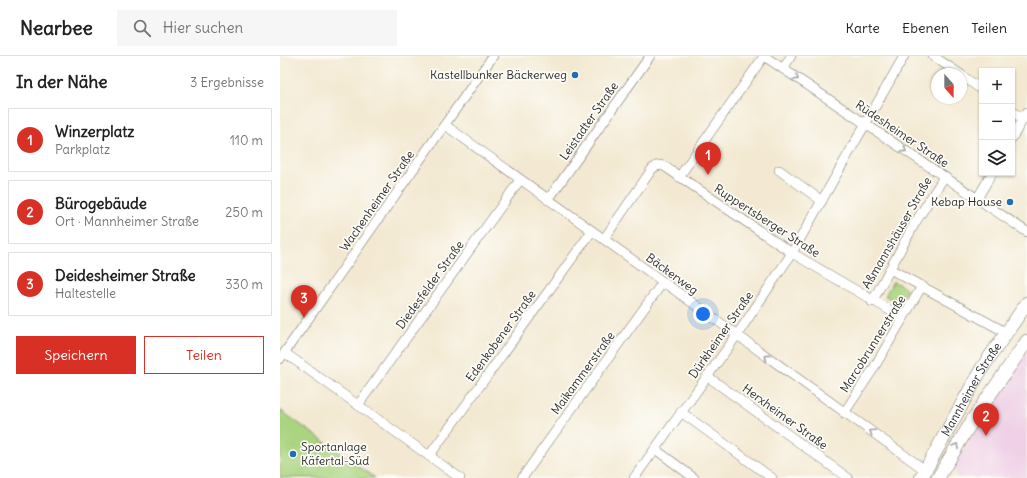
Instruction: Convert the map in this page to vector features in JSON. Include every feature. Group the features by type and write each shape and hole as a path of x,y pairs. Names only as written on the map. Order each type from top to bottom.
{"main road":[{"name":"Mannheimer Straße","path":"932,477 982,368 1027,303"},
{"path":"1004,337 1001,354 1003,360 1012,363"},
{"name":"Mannheimer Straße","path":"932,477 1027,341"},
{"path":"982,368 992,368 999,381"}],"street":[{"name":"Wachenheimer Straße","path":"283,356 493,56"},
{"name":"Leistadter Straße","path":"548,200 650,56"},
{"path":"680,177 764,56"},
{"name":"Rüdesheimer Straße","path":"764,56 1027,232"},
{"path":"783,68 791,56"},
{"name":"Dürkheimer Straße","path":"634,478 737,335 792,253 904,56"},
{"path":"933,56 951,68"},
{"path":"967,79 979,88"},
{"path":"1015,112 1025,115 1015,133"},
{"name":"Bäckerweg","path":"445,125 932,477"},
{"name":"Ruppertsberger Straße","path":"604,240 652,169 658,165 664,166 792,253 872,302 903,318"},
{"path":"779,170 822,201"},
{"path":"977,199 990,176"},
{"name":"Aßmannshäuser Straße","path":"872,302 944,177"},
{"name":"Diedesfelder Straße","path":"358,405 520,180"},
{"name":"Edenkobener Straße","path":"429,456 592,231"},
{"path":"890,269 922,286 1004,337"},
{"name":"Maikammerstraße","path":"522,478 663,282"},
{"name":"Marcobrunnerstraße","path":"844,413 922,286"},
{"path":"283,356 358,405 460,478"},
{"name":"Herxheimer Straße","path":"707,376 848,478"},
{"path":"681,412 772,478"},
{"path":"655,449 694,478"}],"shaded area":[{"path":"1027,351 1027,478 957,478 954,464"}],"green space":[{"path":"893,281 907,289 900,303 885,296"},
{"path":"280,410 375,478 280,478"}],"place":[{"name":"Kastellbunker Bäckerweg","path":"575,75"},
{"name":"Winzerplatz","path":"708,175"},
{"name":"Kebap House","path":"1010,202"},
{"name":"Deidesheimer Straße","path":"304,318"},
{"name":"Bürogebäude","path":"986,436"},
{"name":"Sportanlage Käfertal-Süd","path":"293,454"}]}
